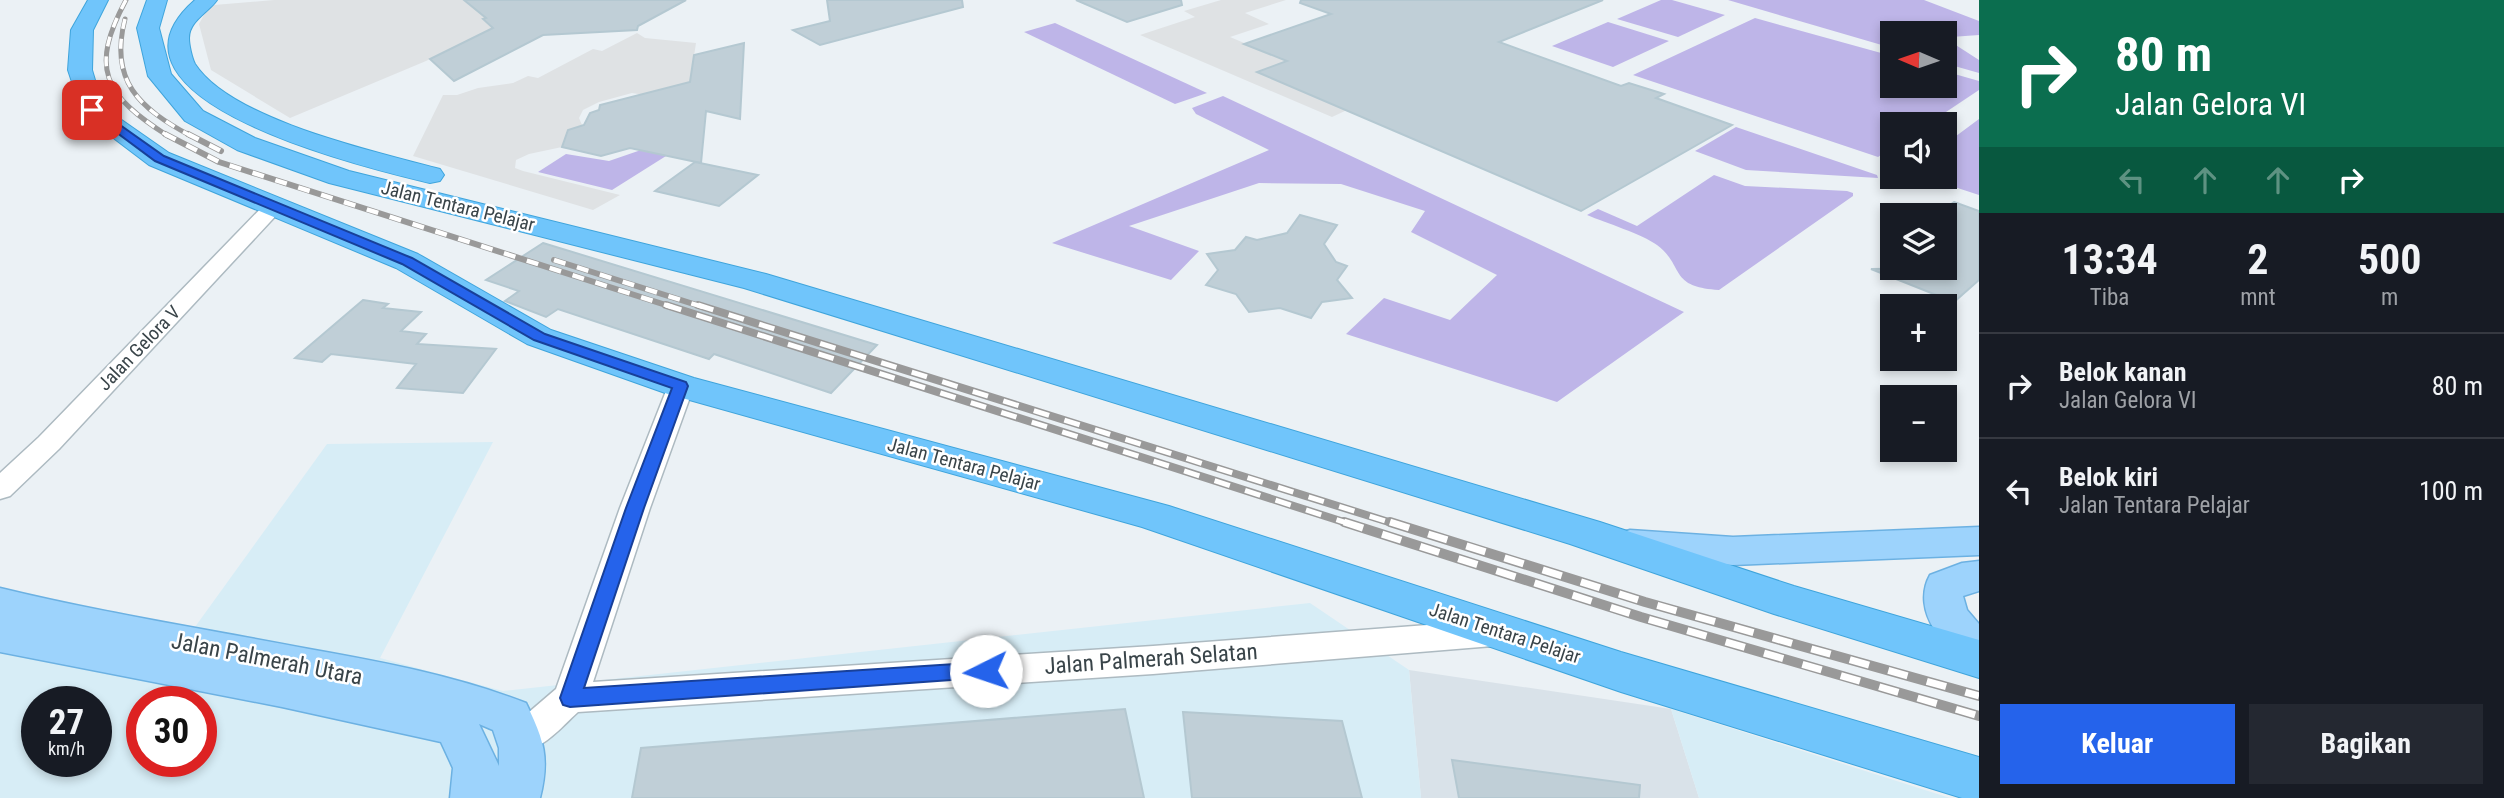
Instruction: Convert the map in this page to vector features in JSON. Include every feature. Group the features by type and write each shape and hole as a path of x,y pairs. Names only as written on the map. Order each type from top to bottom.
{"highway":[{"name":"Jalan Tentara Pelajar","path":"98,0 82,30 81,43 80,70 92,110 159,159 407,261 539,337 681,386 1154,516 1502,633 1979,780"},
{"name":"Jalan Tentara Pelajar","path":"157,0 148,28 194,116 246,144 339,177 755,281 1617,543 1790,603 1979,659"},
{"path":"173,74 178,35 188,17 207,0"}],"main road":[{"path":"1617,543 1733,551 1979,541"},
{"path":"1979,576 1962,578 1944,586 1941,601 1949,619 1979,648"},
{"name":"Jalan Palmerah Utara","path":"0,604 291,676 455,726 475,756 478,781 474,798"},
{"name":"Jalan Palmerah Utara","path":"0,635 482,704 510,717 520,738"},
{"path":"516,798 525,763 520,738"}],"street":[{"name":"Jalan Gelora V","path":"0,489 49,443 275,205"},
{"path":"520,738 534,730 570,698 635,508 681,386"},
{"name":"Jalan Palmerah Selatan","path":"570,698 1153,660 1502,633"}],"shaded area":[{"path":"274,0 464,0 486,18 483,20 493,28 426,61 290,118 211,70 199,24 205,13 214,5"},
{"path":"1221,0 1286,0 1245,13 1269,24 1230,37 1287,61 1258,72 1347,110 1332,117 1140,35 1195,17 1184,11"},
{"path":"1661,0 1672,0 1725,15 1678,37 1617,19"},
{"path":"1728,0 1924,0 1979,21 1979,35 1957,37 1957,21 1880,21 1880,44"},
{"path":"1755,18 1880,53 1880,98 1957,98 1957,75 1979,81 1979,90 1946,112 1880,112 1878,157 1633,75"},
{"path":"1608,22 1669,41 1613,67 1552,46"},
{"path":"1055,23 1207,93 1175,104 1024,32"},
{"path":"637,33 645,38 696,43 690,82 652,92 651,96 632,93 599,102 583,110 579,118 582,125 568,130 562,147 529,154 516,160 515,168 523,171 620,195 593,210 413,156 443,95 457,95 478,88 513,83 528,76 538,78 593,49 602,51"},
{"path":"1957,46 1979,60 1979,73 1957,67"},
{"path":"1223,96 1684,312 1557,402 1346,334 1384,298 1450,320 1497,275 1411,232 1425,211 1341,184 1259,183 1129,226 1199,251 1171,280 1052,243 1269,150 1196,114 1192,108"},
{"path":"1979,119 1979,195 1957,188 1957,135"},
{"path":"1736,127 1877,175 1878,178 1746,170 1695,151"},
{"path":"641,150 666,156 612,190 538,172 566,154 609,161"},
{"path":"1714,175 1745,186 1847,191 1853,193 1853,196 1719,290 1692,285 1684,280 1666,253 1657,245 1587,215 1598,209 1637,226"},
{"path":"493,442 380,658 503,691 1310,603 1409,670 1421,798 0,798 0,599 195,627 327,444"},
{"path":"1409,670 1671,709 1699,798 1421,798"},
{"path":"1671,709 1950,798 1699,798"}],"building":[{"path":"464,0 686,0 638,26 637,30 543,35 454,81 430,59 493,28 483,19 486,18"},
{"path":"827,0 962,0 963,7 820,45 793,30 830,21"},
{"path":"1076,0 1181,0 1182,5 1127,22"},
{"path":"1301,0 1603,0 1499,42 1621,86 1629,83 1664,94 1656,98 1732,125 1581,211 1257,72 1287,61 1244,44 1331,14 1300,3"},
{"path":"744,43 740,119 706,111 701,163 630,148 601,156 562,147 568,130 584,125 590,113 599,110 600,105 690,82 694,55"},
{"path":"695,162 758,175 719,206 655,191"},
{"path":"1957,203 1979,211 1979,280 1957,299 1957,294 1934,294 1899,280 1957,280"},
{"path":"1300,215 1337,225 1324,244 1336,262 1347,266 1337,280 1352,298 1322,302 1311,318 1280,308 1249,312 1236,294 1206,285 1218,270 1207,254 1235,250 1246,237 1257,240 1287,233"},
{"path":"543,243 877,345 831,393 714,354 709,359 558,309 546,317 505,301 519,291 486,280"},
{"path":"363,300 388,304 383,308 421,312 401,331 426,334 417,344 496,349 463,393 397,388 416,364 331,354 322,362 295,358"},
{"path":"1125,709 1144,798 632,798 641,748"},
{"path":"1183,712 1342,721 1362,798 1192,798"},
{"path":"1452,760 1640,785 1639,798 1459,798"}],"railway":[{"path":"126,0 108,45 106,63 109,78 129,107 165,134"},
{"path":"125,19 121,60 132,90 156,115 191,136"},
{"path":"165,134 219,162 672,307"},
{"path":"188,134 221,151"},
{"path":"554,260 703,307"},
{"path":"666,305 1350,524"},
{"path":"698,305 1395,524"},
{"path":"1344,522 1641,617 1979,716"},
{"path":"1390,522 1645,602 1979,696"}],"route":[{"path":"92,110 159,159 407,261 500,317 539,337 681,386 635,508 570,698 986,671"}]}
